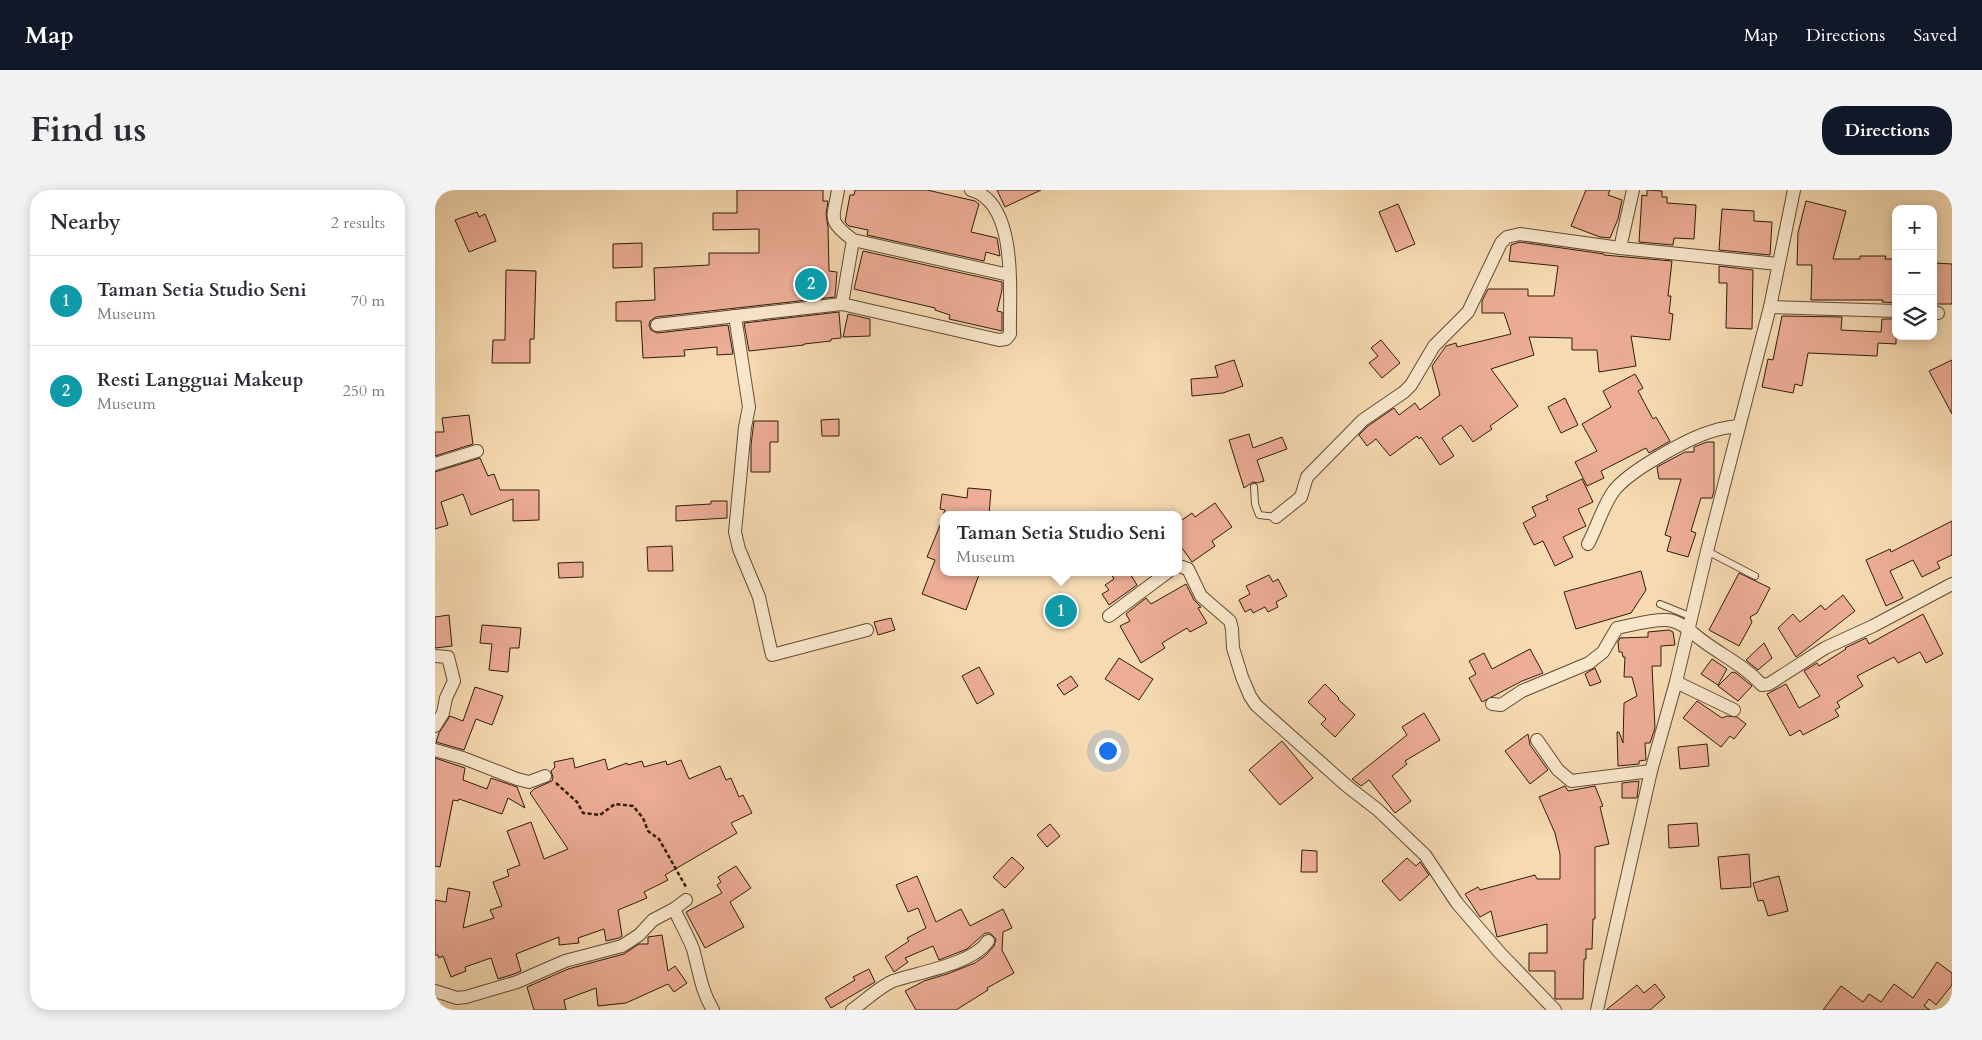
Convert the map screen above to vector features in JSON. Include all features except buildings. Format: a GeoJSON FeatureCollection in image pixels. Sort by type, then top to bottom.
{"type":"FeatureCollection","features":[{"type":"Feature","properties":{"kind":"street"},"geometry":{"type":"LineString","coordinates":[[838,190],[834,223],[837,228],[853,240],[1009,275]]}},
{"type":"Feature","properties":{"kind":"street"},"geometry":{"type":"LineString","coordinates":[[657,325],[841,304],[1003,340],[1010,334],[1006,230],[993,205],[974,190]]}},
{"type":"Feature","properties":{"kind":"street"},"geometry":{"type":"LineString","coordinates":[[1620,248],[1633,190]]}},
{"type":"Feature","properties":{"kind":"street"},"geometry":{"type":"LineString","coordinates":[[1597,1010],[1651,771],[1676,682],[1707,551],[1770,307],[1794,190]]}},
{"type":"Feature","properties":{"kind":"street"},"geometry":{"type":"LineString","coordinates":[[1276,517],[1301,497],[1307,476],[1363,420],[1404,392],[1411,385],[1434,346],[1468,312],[1501,243],[1507,237],[1520,234],[1620,248],[1779,264]]}},
{"type":"Feature","properties":{"kind":"street"},"geometry":{"type":"LineString","coordinates":[[841,304],[853,240]]}},
{"type":"Feature","properties":{"kind":"street"},"geometry":{"type":"LineString","coordinates":[[1770,307],[1892,311]]}},
{"type":"Feature","properties":{"kind":"street"},"geometry":{"type":"LineString","coordinates":[[735,316],[749,407],[745,427],[735,532],[739,549],[759,597],[772,655],[867,630]]}},
{"type":"Feature","properties":{"kind":"street"},"geometry":{"type":"LineString","coordinates":[[1588,544],[1608,501],[1620,484],[1652,461],[1698,437],[1712,431],[1739,426]]}},
{"type":"Feature","properties":{"kind":"street"},"geometry":{"type":"LineString","coordinates":[[435,464],[477,450]]}},
{"type":"Feature","properties":{"kind":"street"},"geometry":{"type":"LineString","coordinates":[[1182,567],[1188,569],[1201,596],[1230,621],[1233,648],[1242,677],[1250,696],[1257,705],[1347,786],[1378,810],[1425,855],[1457,903],[1500,953],[1555,1010]]}},
{"type":"Feature","properties":{"kind":"street"},"geometry":{"type":"LineString","coordinates":[[1109,616],[1163,576]]}},
{"type":"Feature","properties":{"kind":"street"},"geometry":{"type":"LineString","coordinates":[[1492,704],[1501,705],[1522,691],[1589,663],[1603,652],[1617,628],[1668,620],[1690,623],[1704,642],[1744,667],[1764,685],[1775,681],[1825,648],[1873,626],[1952,584]]}},
{"type":"Feature","properties":{"kind":"street"},"geometry":{"type":"LineString","coordinates":[[435,656],[448,657],[454,681],[446,698],[443,713],[435,726]]}},
{"type":"Feature","properties":{"kind":"street"},"geometry":{"type":"LineString","coordinates":[[1676,682],[1734,710]]}},
{"type":"Feature","properties":{"kind":"street"},"geometry":{"type":"LineString","coordinates":[[1537,740],[1558,770],[1571,781],[1651,771]]}},
{"type":"Feature","properties":{"kind":"street"},"geometry":{"type":"LineString","coordinates":[[435,750],[529,782],[545,776]]}},
{"type":"Feature","properties":{"kind":"street"},"geometry":{"type":"LineString","coordinates":[[435,992],[457,998],[466,997],[517,982],[565,960],[622,946],[639,934],[653,920],[686,900]]}},
{"type":"Feature","properties":{"kind":"street"},"geometry":{"type":"LineString","coordinates":[[674,909],[692,948],[707,1002],[713,1010]]}},
{"type":"Feature","properties":{"kind":"street"},"geometry":{"type":"LineString","coordinates":[[852,1010],[891,982],[930,971],[959,960],[984,948],[988,941]]}},
{"type":"Feature","properties":{"kind":"lane"},"geometry":{"type":"LineString","coordinates":[[1255,487],[1255,504],[1259,515],[1276,517]]}},
{"type":"Feature","properties":{"kind":"lane"},"geometry":{"type":"LineString","coordinates":[[1707,551],[1755,576]]}},
{"type":"Feature","properties":{"kind":"lane"},"geometry":{"type":"LineString","coordinates":[[1660,604],[1690,623]]}},
{"type":"Feature","properties":{"kind":"path"},"geometry":{"type":"LineString","coordinates":[[545,776],[550,778],[577,802],[583,814],[600,815],[615,804],[633,806],[643,818],[648,831],[659,839],[689,893],[686,900]]}},
{"type":"Feature","properties":{"kind":"place","name":"Resti Langguai Makeup"},"geometry":{"type":"Point","coordinates":[811,284]}},
{"type":"Feature","properties":{"kind":"place","name":"Taman Setia Studio Seni"},"geometry":{"type":"Point","coordinates":[1061,611]}}]}
